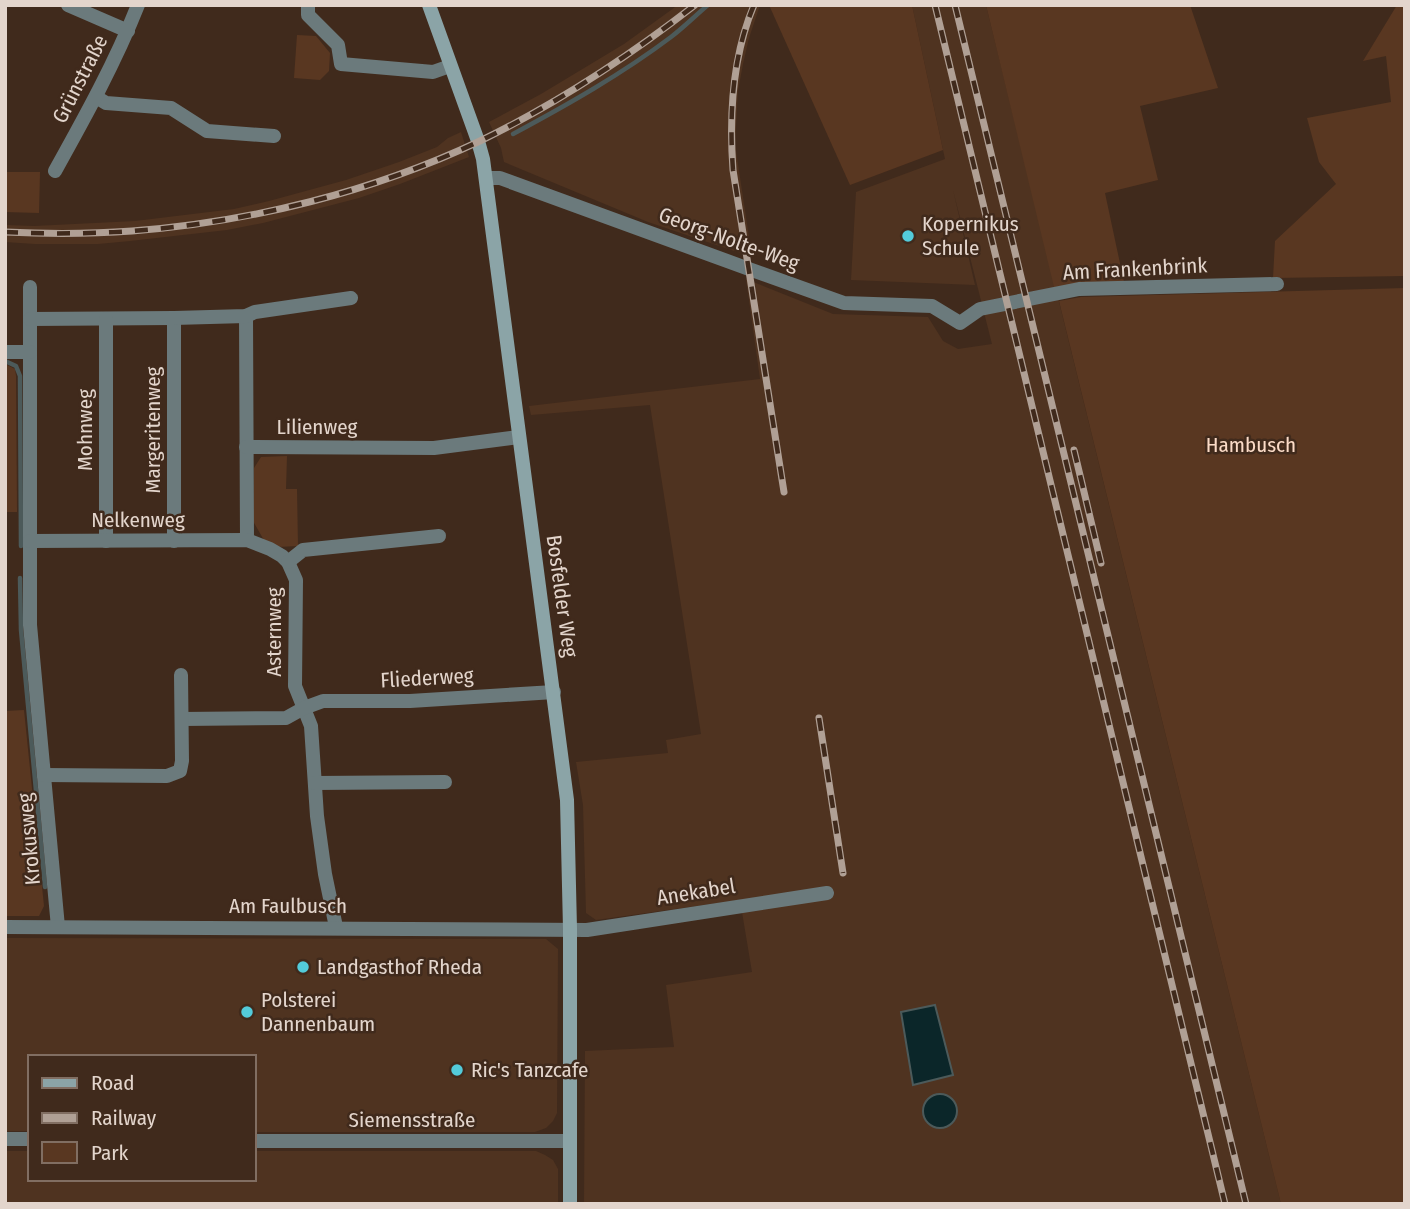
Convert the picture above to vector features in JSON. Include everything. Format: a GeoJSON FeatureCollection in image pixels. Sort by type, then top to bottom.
{"type":"FeatureCollection","features":[{"type":"Feature","properties":{"kind":"street"},"geometry":{"type":"LineString","coordinates":[[68,5],[128,31]]}},
{"type":"Feature","properties":{"kind":"street","name":"Grünstraße"},"geometry":{"type":"LineString","coordinates":[[55,171],[96,97],[138,5]]}},
{"type":"Feature","properties":{"kind":"street"},"geometry":{"type":"LineString","coordinates":[[308,5],[307,15],[338,45],[341,64],[433,72],[450,66]]}},
{"type":"Feature","properties":{"kind":"street","name":"Bosfelder Weg"},"geometry":{"type":"LineString","coordinates":[[429,5],[478,141],[486,178],[567,800],[570,1204]]}},
{"type":"Feature","properties":{"kind":"street"},"geometry":{"type":"LineString","coordinates":[[96,97],[106,103],[171,108],[207,131],[274,136]]}},
{"type":"Feature","properties":{"kind":"street","name":"Georg-Nolte-Weg"},"geometry":{"type":"LineString","coordinates":[[486,178],[500,178],[844,303],[932,306],[960,323]]}},
{"type":"Feature","properties":{"kind":"street","name":"Am Frankenbrink"},"geometry":{"type":"LineString","coordinates":[[960,323],[981,309],[1079,289],[1277,284]]}},
{"type":"Feature","properties":{"kind":"street","name":"Krokusweg"},"geometry":{"type":"LineString","coordinates":[[30,287],[30,625],[58,927]]}},
{"type":"Feature","properties":{"kind":"street"},"geometry":{"type":"LineString","coordinates":[[30,318],[246,316],[255,312],[351,298]]}},
{"type":"Feature","properties":{"kind":"street","name":"Lilienweg"},"geometry":{"type":"LineString","coordinates":[[246,316],[246,447],[434,448],[519,437]]}},
{"type":"Feature","properties":{"kind":"street","name":"Margeritenweg"},"geometry":{"type":"LineString","coordinates":[[174,318],[174,541]]}},
{"type":"Feature","properties":{"kind":"street","name":"Mohnweg"},"geometry":{"type":"LineString","coordinates":[[106,319],[106,541]]}},
{"type":"Feature","properties":{"kind":"street"},"geometry":{"type":"LineString","coordinates":[[5,352],[30,352]]}},
{"type":"Feature","properties":{"kind":"street"},"geometry":{"type":"LineString","coordinates":[[246,447],[247,540]]}},
{"type":"Feature","properties":{"kind":"street"},"geometry":{"type":"LineString","coordinates":[[289,562],[303,550],[439,536]]}},
{"type":"Feature","properties":{"kind":"street","name":"Nelkenweg"},"geometry":{"type":"LineString","coordinates":[[30,541],[247,540],[270,549],[289,562]]}},
{"type":"Feature","properties":{"kind":"street","name":"Asternweg"},"geometry":{"type":"LineString","coordinates":[[289,562],[296,580],[295,686],[311,726],[318,828],[336,927]]}},
{"type":"Feature","properties":{"kind":"street"},"geometry":{"type":"LineString","coordinates":[[44,775],[167,776],[180,771],[181,675]]}},
{"type":"Feature","properties":{"kind":"street","name":"Fliederweg"},"geometry":{"type":"LineString","coordinates":[[182,719],[286,718],[323,701],[410,701],[554,692]]}},
{"type":"Feature","properties":{"kind":"street"},"geometry":{"type":"LineString","coordinates":[[315,783],[445,782]]}},
{"type":"Feature","properties":{"kind":"street","name":"Anekabel"},"geometry":{"type":"LineString","coordinates":[[570,929],[587,930],[827,893]]}},
{"type":"Feature","properties":{"kind":"street","name":"Am Faulbusch"},"geometry":{"type":"LineString","coordinates":[[5,927],[570,929]]}},
{"type":"Feature","properties":{"kind":"street"},"geometry":{"type":"LineString","coordinates":[[5,1139],[28,1139]]}},
{"type":"Feature","properties":{"kind":"street","name":"Siemensstraße"},"geometry":{"type":"LineString","coordinates":[[256,1141],[570,1141]]}},
{"type":"Feature","properties":{"kind":"shaded area"},"geometry":{"type":"Polygon","coordinates":[[[678,5],[760,5],[749,38],[738,91],[735,144],[752,257],[648,222],[504,162],[501,148],[489,122],[624,44],[678,5]]]}},
{"type":"Feature","properties":{"kind":"shaded area"},"geometry":{"type":"Polygon","coordinates":[[[912,5],[986,5],[1281,1204],[584,1204],[585,1051],[674,1047],[666,985],[752,972],[740,900],[596,920],[586,913],[583,805],[576,762],[668,753],[666,740],[701,734],[650,405],[531,415],[529,406],[760,379],[746,279],[833,314],[928,317],[943,341],[958,349],[992,344],[953,190],[975,285],[851,280],[856,192],[945,159],[912,5]]]}},
{"type":"Feature","properties":{"kind":"shaded area"},"geometry":{"type":"Polygon","coordinates":[[[461,132],[469,157],[359,198],[263,223],[227,230],[98,244],[5,242],[5,225],[135,221],[234,209],[269,201],[399,162],[437,147],[461,132]]]}},
{"type":"Feature","properties":{"kind":"shaded area"},"geometry":{"type":"Polygon","coordinates":[[[5,938],[546,939],[558,949],[557,1113],[546,1128],[535,1132],[256,1132],[256,1055],[28,1055],[28,1131],[5,1131],[5,938]]]}},
{"type":"Feature","properties":{"kind":"shaded area"},"geometry":{"type":"Polygon","coordinates":[[[5,1151],[28,1151],[28,1181],[256,1181],[256,1151],[536,1151],[553,1160],[558,1169],[558,1204],[5,1204],[5,1151]]]}},
{"type":"Feature","properties":{"kind":"green space"},"geometry":{"type":"Polygon","coordinates":[[[769,5],[912,5],[943,150],[850,185],[769,5]]]}},
{"type":"Feature","properties":{"kind":"green space"},"geometry":{"type":"Polygon","coordinates":[[[986,5],[1190,5],[1218,88],[1140,106],[1158,180],[1105,193],[1124,282],[1054,287],[986,5]]]}},
{"type":"Feature","properties":{"kind":"green space"},"geometry":{"type":"Polygon","coordinates":[[[1397,5],[1405,5],[1405,276],[1273,278],[1275,241],[1336,184],[1319,162],[1307,118],[1391,102],[1386,56],[1363,61],[1397,5]]]}},
{"type":"Feature","properties":{"kind":"green space"},"geometry":{"type":"Polygon","coordinates":[[[297,35],[316,36],[330,53],[329,71],[320,80],[294,78],[297,35]]]}},
{"type":"Feature","properties":{"kind":"green space"},"geometry":{"type":"Polygon","coordinates":[[[5,172],[40,172],[39,213],[5,212],[5,172]]]}},
{"type":"Feature","properties":{"kind":"green space","name":"Hambusch"},"geometry":{"type":"Polygon","coordinates":[[[1405,288],[1405,1204],[1281,1204],[1059,301],[1081,297],[1405,288]]]}},
{"type":"Feature","properties":{"kind":"green space"},"geometry":{"type":"Polygon","coordinates":[[[5,364],[15,369],[16,376],[17,512],[5,512],[5,364]]]}},
{"type":"Feature","properties":{"kind":"green space"},"geometry":{"type":"Polygon","coordinates":[[[287,456],[286,489],[297,489],[298,546],[277,547],[265,542],[253,521],[254,468],[261,457],[287,456]]]}},
{"type":"Feature","properties":{"kind":"green space"},"geometry":{"type":"Polygon","coordinates":[[[24,710],[44,906],[39,916],[5,916],[5,711],[24,710]]]}},
{"type":"Feature","properties":{"kind":"water"},"geometry":{"type":"Polygon","coordinates":[[[935,1005],[953,1075],[913,1085],[901,1012],[935,1005]]]}},
{"type":"Feature","properties":{"kind":"water"},"geometry":{"type":"Polygon","coordinates":[[[940,1094],[952,1099],[957,1111],[952,1123],[940,1128],[928,1123],[923,1111],[928,1099],[940,1094]]]}},
{"type":"Feature","properties":{"kind":"waterway"},"geometry":{"type":"LineString","coordinates":[[513,134],[633,64],[671,37],[708,5]]}},
{"type":"Feature","properties":{"kind":"waterway"},"geometry":{"type":"LineString","coordinates":[[5,361],[16,366],[20,376],[21,546]]}},
{"type":"Feature","properties":{"kind":"waterway"},"geometry":{"type":"LineString","coordinates":[[20,578],[21,630],[45,887]]}},
{"type":"Feature","properties":{"kind":"railway"},"geometry":{"type":"LineString","coordinates":[[5,232],[100,233],[177,227],[266,212],[354,190],[439,159],[508,127],[591,79],[695,5]]}},
{"type":"Feature","properties":{"kind":"railway"},"geometry":{"type":"LineString","coordinates":[[754,5],[741,45],[734,86],[733,170],[784,492]]}},
{"type":"Feature","properties":{"kind":"railway"},"geometry":{"type":"LineString","coordinates":[[935,5],[1225,1204]]}},
{"type":"Feature","properties":{"kind":"railway"},"geometry":{"type":"LineString","coordinates":[[955,5],[1246,1204]]}},
{"type":"Feature","properties":{"kind":"railway"},"geometry":{"type":"LineString","coordinates":[[1074,450],[1101,563]]}},
{"type":"Feature","properties":{"kind":"railway"},"geometry":{"type":"LineString","coordinates":[[819,718],[843,873]]}},
{"type":"Feature","properties":{"kind":"place","name":"Kopernikus Schule"},"geometry":{"type":"Point","coordinates":[908,236]}},
{"type":"Feature","properties":{"kind":"place","name":"Landgasthof Rheda"},"geometry":{"type":"Point","coordinates":[303,967]}},
{"type":"Feature","properties":{"kind":"place","name":"Polsterei Dannenbaum"},"geometry":{"type":"Point","coordinates":[247,1012]}},
{"type":"Feature","properties":{"kind":"place","name":"Ric's Tanzcafe"},"geometry":{"type":"Point","coordinates":[457,1070]}}]}
